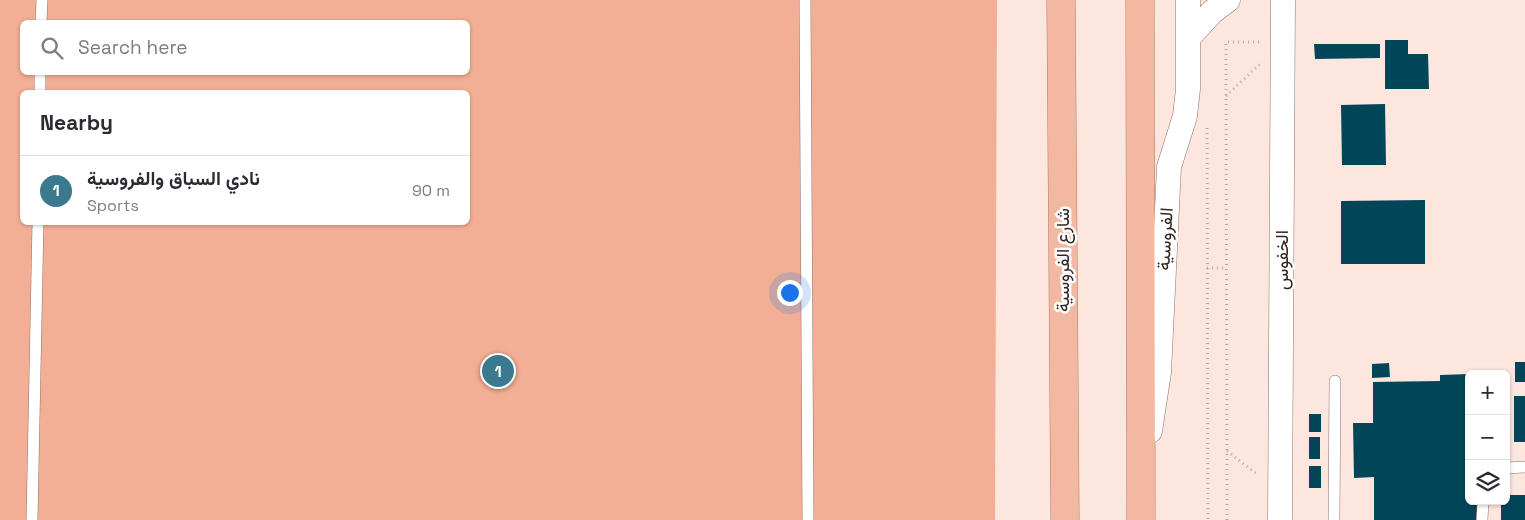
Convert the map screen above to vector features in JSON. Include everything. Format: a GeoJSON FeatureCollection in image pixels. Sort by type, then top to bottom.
{"type":"FeatureCollection","features":[{"type":"Feature","properties":{"kind":"highway","name":"شارع الفروسية"},"geometry":{"type":"LineString","coordinates":[[1061,0],[1065,520]]}},
{"type":"Feature","properties":{"kind":"highway"},"geometry":{"type":"LineString","coordinates":[[1140,0],[1141,520]]}},
{"type":"Feature","properties":{"kind":"street","name":"الفروسية"},"geometry":{"type":"LineString","coordinates":[[1142,480],[1159,372],[1169,167],[1185,116],[1188,89],[1188,0]]}},
{"type":"Feature","properties":{"kind":"street"},"geometry":{"type":"LineString","coordinates":[[1188,38],[1206,18],[1228,0]]}},
{"type":"Feature","properties":{"kind":"street","name":"الخفوس"},"geometry":{"type":"LineString","coordinates":[[1280,520],[1283,0]]}},
{"type":"Feature","properties":{"kind":"lane"},"geometry":{"type":"LineString","coordinates":[[41,20],[42,0]]}},
{"type":"Feature","properties":{"kind":"lane"},"geometry":{"type":"LineString","coordinates":[[805,0],[808,520]]}},
{"type":"Feature","properties":{"kind":"lane"},"geometry":{"type":"LineString","coordinates":[[40,75],[40,90]]}},
{"type":"Feature","properties":{"kind":"lane"},"geometry":{"type":"LineString","coordinates":[[32,520],[38,225]]}},
{"type":"Feature","properties":{"kind":"lane"},"geometry":{"type":"LineString","coordinates":[[1334,520],[1335,381]]}},
{"type":"Feature","properties":{"kind":"lane"},"geometry":{"type":"LineString","coordinates":[[1510,468],[1525,468]]}},
{"type":"Feature","properties":{"kind":"lane"},"geometry":{"type":"LineString","coordinates":[[1482,520],[1483,505]]}},
{"type":"Feature","properties":{"kind":"path"},"geometry":{"type":"LineString","coordinates":[[1227,520],[1226,42],[1283,42]]}},
{"type":"Feature","properties":{"kind":"path"},"geometry":{"type":"LineString","coordinates":[[1226,96],[1283,42]]}},
{"type":"Feature","properties":{"kind":"path"},"geometry":{"type":"LineString","coordinates":[[1206,121],[1208,520]]}},
{"type":"Feature","properties":{"kind":"path"},"geometry":{"type":"LineString","coordinates":[[1207,268],[1226,268]]}},
{"type":"Feature","properties":{"kind":"path"},"geometry":{"type":"LineString","coordinates":[[1226,451],[1280,492]]}},
{"type":"Feature","properties":{"kind":"shaded area"},"geometry":{"type":"Polygon","coordinates":[[[0,0],[997,0],[995,520],[0,520],[0,0]]]}},
{"type":"Feature","properties":{"kind":"building"},"geometry":{"type":"Polygon","coordinates":[[[1385,40],[1408,40],[1408,54],[1428,54],[1429,89],[1385,89],[1385,40]]]}},
{"type":"Feature","properties":{"kind":"building"},"geometry":{"type":"Polygon","coordinates":[[[1314,44],[1380,44],[1380,58],[1315,59],[1314,44]]]}},
{"type":"Feature","properties":{"kind":"building"},"geometry":{"type":"Polygon","coordinates":[[[1385,104],[1386,165],[1342,165],[1341,105],[1385,104]]]}},
{"type":"Feature","properties":{"kind":"building"},"geometry":{"type":"Polygon","coordinates":[[[1425,200],[1425,264],[1341,264],[1341,201],[1425,200]]]}},
{"type":"Feature","properties":{"kind":"building"},"geometry":{"type":"Polygon","coordinates":[[[1515,362],[1525,362],[1525,382],[1515,382],[1515,362]]]}},
{"type":"Feature","properties":{"kind":"building"},"geometry":{"type":"Polygon","coordinates":[[[1389,363],[1390,377],[1372,378],[1372,364],[1389,363]]]}},
{"type":"Feature","properties":{"kind":"building"},"geometry":{"type":"Polygon","coordinates":[[[1465,374],[1465,505],[1477,505],[1477,520],[1374,520],[1374,477],[1354,478],[1353,423],[1373,423],[1373,382],[1440,381],[1440,375],[1465,374]]]}},
{"type":"Feature","properties":{"kind":"building"},"geometry":{"type":"Polygon","coordinates":[[[1514,396],[1525,396],[1525,442],[1514,442],[1514,396]]]}},
{"type":"Feature","properties":{"kind":"building"},"geometry":{"type":"Polygon","coordinates":[[[1309,414],[1321,414],[1321,432],[1309,432],[1309,414]]]}},
{"type":"Feature","properties":{"kind":"building"},"geometry":{"type":"Polygon","coordinates":[[[1309,437],[1320,437],[1320,459],[1309,459],[1309,437]]]}},
{"type":"Feature","properties":{"kind":"building"},"geometry":{"type":"Polygon","coordinates":[[[1309,466],[1321,466],[1321,488],[1309,488],[1309,466]]]}},
{"type":"Feature","properties":{"kind":"building"},"geometry":{"type":"Polygon","coordinates":[[[1510,495],[1525,495],[1525,520],[1501,520],[1501,505],[1510,505],[1510,495]]]}},
{"type":"Feature","properties":{"kind":"place","name":"نادي السباق والفروسية"},"geometry":{"type":"Point","coordinates":[498,371]}}]}
